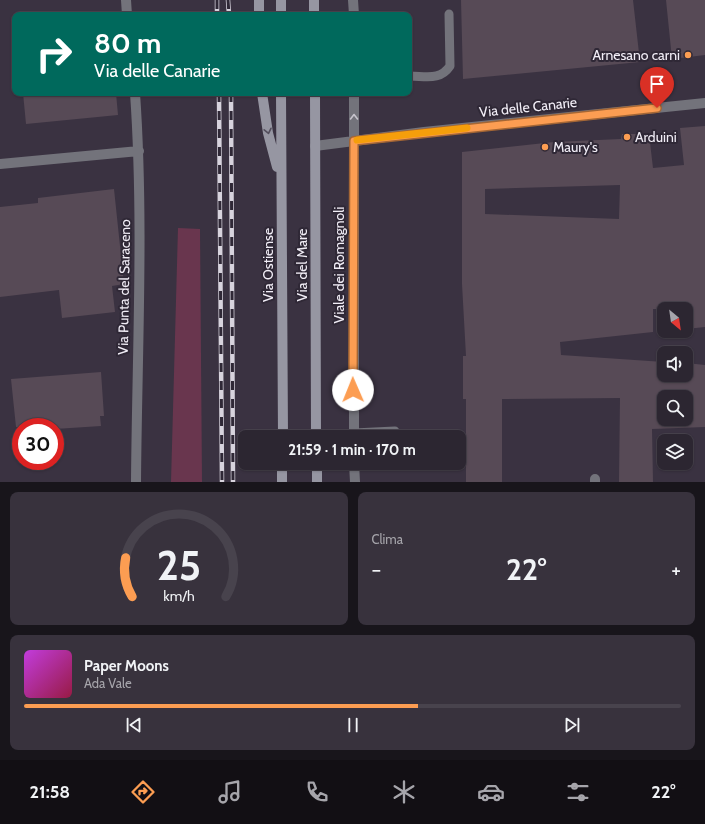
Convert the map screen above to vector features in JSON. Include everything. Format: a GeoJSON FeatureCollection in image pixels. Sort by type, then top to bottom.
{"type":"FeatureCollection","features":[{"type":"Feature","properties":{"kind":"street"},"geometry":{"type":"LineString","coordinates":[[126,0],[127,12]]}},
{"type":"Feature","properties":{"kind":"street"},"geometry":{"type":"LineString","coordinates":[[259,0],[259,12]]}},
{"type":"Feature","properties":{"kind":"street"},"geometry":{"type":"LineString","coordinates":[[281,0],[281,12]]}},
{"type":"Feature","properties":{"kind":"street"},"geometry":{"type":"LineString","coordinates":[[314,0],[314,12]]}},
{"type":"Feature","properties":{"kind":"street"},"geometry":{"type":"LineString","coordinates":[[353,0],[354,12]]}},
{"type":"Feature","properties":{"kind":"street","name":"Via Punta del Saraceno"},"geometry":{"type":"LineString","coordinates":[[135,96],[139,208],[136,482]]}},
{"type":"Feature","properties":{"kind":"street"},"geometry":{"type":"LineString","coordinates":[[262,96],[268,133],[281,183]]}},
{"type":"Feature","properties":{"kind":"street","name":"Via Ostiense"},"geometry":{"type":"LineString","coordinates":[[281,96],[283,430]]}},
{"type":"Feature","properties":{"kind":"street","name":"Via del Mare"},"geometry":{"type":"LineString","coordinates":[[315,96],[316,430]]}},
{"type":"Feature","properties":{"kind":"street","name":"Viale dei Romagnoli"},"geometry":{"type":"LineString","coordinates":[[354,96],[354,430]]}},
{"type":"Feature","properties":{"kind":"street","name":"Via delle Canarie"},"geometry":{"type":"LineString","coordinates":[[354,141],[705,103]]}},
{"type":"Feature","properties":{"kind":"street"},"geometry":{"type":"LineString","coordinates":[[315,146],[354,141]]}},
{"type":"Feature","properties":{"kind":"street"},"geometry":{"type":"LineString","coordinates":[[0,164],[138,150]]}},
{"type":"Feature","properties":{"kind":"street"},"geometry":{"type":"LineString","coordinates":[[282,470],[282,482]]}},
{"type":"Feature","properties":{"kind":"street"},"geometry":{"type":"LineString","coordinates":[[317,470],[317,482]]}},
{"type":"Feature","properties":{"kind":"street"},"geometry":{"type":"LineString","coordinates":[[354,470],[355,482]]}},
{"type":"Feature","properties":{"kind":"lane"},"geometry":{"type":"LineString","coordinates":[[412,76],[440,76],[450,66],[449,14]]}},
{"type":"Feature","properties":{"kind":"shaded area"},"geometry":{"type":"Polygon","coordinates":[[[178,228],[200,229],[202,482],[171,482],[178,228]]]}},
{"type":"Feature","properties":{"kind":"building"},"geometry":{"type":"Polygon","coordinates":[[[461,0],[633,0],[640,62],[463,79],[461,0]]]}},
{"type":"Feature","properties":{"kind":"building"},"geometry":{"type":"Polygon","coordinates":[[[666,0],[705,0],[705,55],[672,59],[666,0]]]}},
{"type":"Feature","properties":{"kind":"building"},"geometry":{"type":"Polygon","coordinates":[[[23,96],[116,96],[118,115],[26,124],[23,96]]]}},
{"type":"Feature","properties":{"kind":"building"},"geometry":{"type":"Polygon","coordinates":[[[705,126],[705,327],[693,328],[693,302],[657,302],[657,309],[653,309],[653,332],[560,342],[561,355],[657,362],[657,382],[693,382],[693,364],[705,365],[705,427],[652,429],[653,482],[619,482],[620,398],[502,399],[502,482],[466,482],[466,399],[463,399],[463,356],[466,356],[462,284],[462,152],[554,142],[621,139],[622,134],[649,134],[653,168],[684,165],[680,128],[705,126]],[[620,185],[485,189],[485,214],[619,219],[620,185]]]}},
{"type":"Feature","properties":{"kind":"building"},"geometry":{"type":"Polygon","coordinates":[[[114,189],[124,284],[112,286],[115,312],[62,318],[59,290],[0,297],[0,207],[38,203],[38,198],[114,189]]]}},
{"type":"Feature","properties":{"kind":"building"},"geometry":{"type":"Polygon","coordinates":[[[101,372],[104,416],[100,416],[101,426],[64,428],[64,418],[15,418],[11,379],[101,372]]]}},
{"type":"Feature","properties":{"kind":"railway"},"geometry":{"type":"LineString","coordinates":[[217,0],[217,12]]}},
{"type":"Feature","properties":{"kind":"railway"},"geometry":{"type":"LineString","coordinates":[[228,0],[229,12]]}},
{"type":"Feature","properties":{"kind":"railway"},"geometry":{"type":"LineString","coordinates":[[219,96],[222,482]]}},
{"type":"Feature","properties":{"kind":"railway"},"geometry":{"type":"LineString","coordinates":[[231,96],[233,482]]}},
{"type":"Feature","properties":{"kind":"slow traffic"},"geometry":{"type":"LineString","coordinates":[[357,140],[467,128]]}},
{"type":"Feature","properties":{"kind":"place","name":"Arnesano carni"},"geometry":{"type":"Point","coordinates":[688,55]}},
{"type":"Feature","properties":{"kind":"place","name":"Arduini"},"geometry":{"type":"Point","coordinates":[627,137]}},
{"type":"Feature","properties":{"kind":"place","name":"Maury's"},"geometry":{"type":"Point","coordinates":[545,147]}},
{"type":"Feature","properties":{"kind":"route"},"geometry":{"type":"LineString","coordinates":[[353,390],[354,141],[424,132],[657,108]]}}]}
